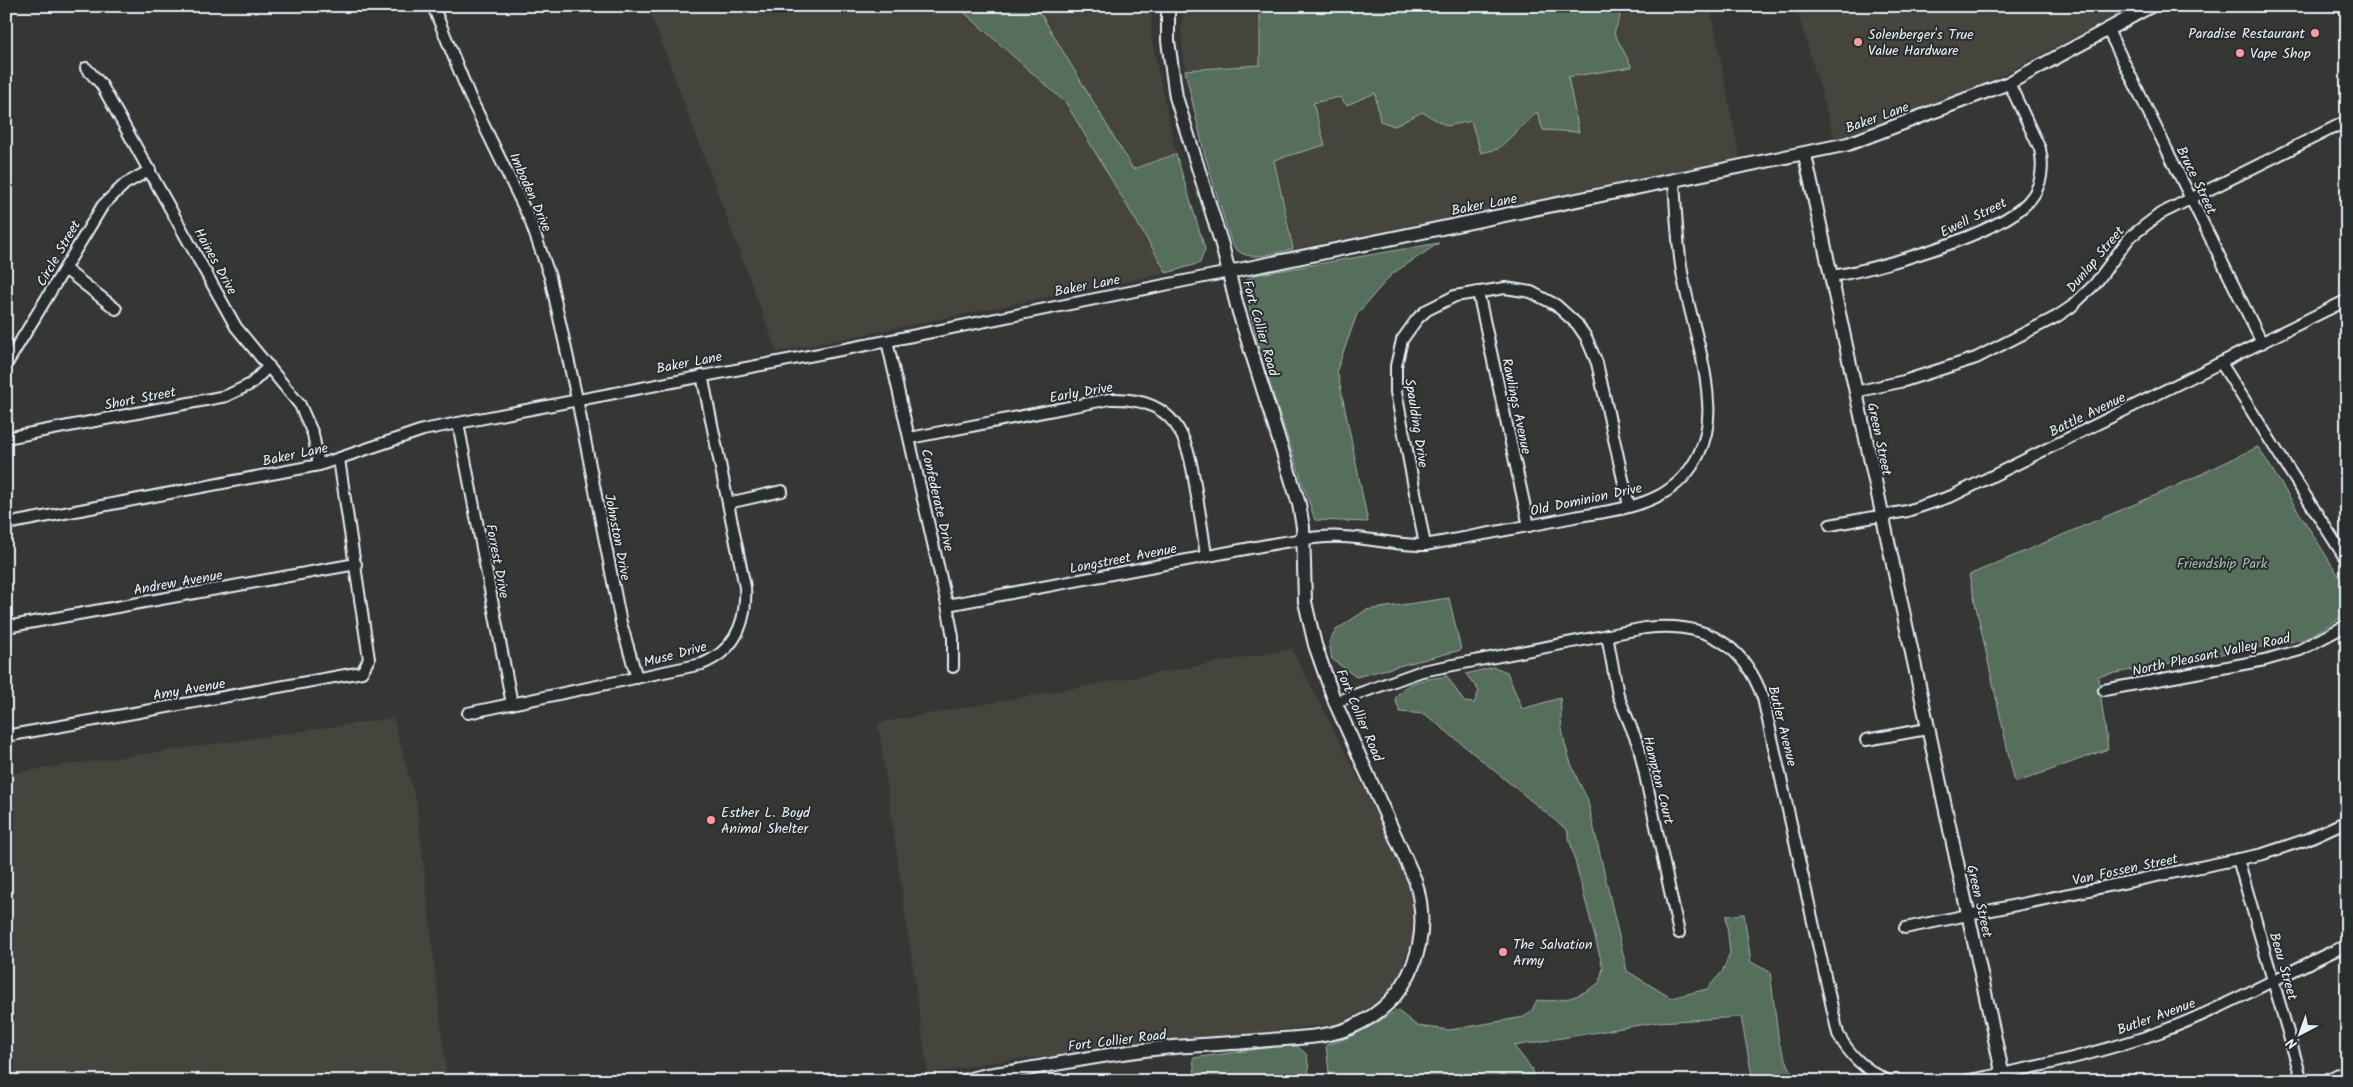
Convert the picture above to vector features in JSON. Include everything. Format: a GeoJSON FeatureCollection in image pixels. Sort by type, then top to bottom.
{"type":"FeatureCollection","features":[{"type":"Feature","properties":{"kind":"street","name":"Imboden Drive"},"geometry":{"type":"LineString","coordinates":[[433,6],[470,97],[517,190],[540,245],[550,277],[577,400]]}},
{"type":"Feature","properties":{"kind":"street","name":"Fort Collier Road"},"geometry":{"type":"LineString","coordinates":[[965,1081],[1073,1061],[1163,1048],[1305,1036],[1352,1028],[1366,1020],[1392,998],[1410,972],[1418,954],[1423,927],[1420,895],[1402,848],[1335,702],[1309,624],[1304,594],[1304,539],[1294,485],[1237,306],[1229,272],[1173,85],[1168,41],[1168,6]]}},
{"type":"Feature","properties":{"kind":"street","name":"Baker Lane"},"geometry":{"type":"LineString","coordinates":[[6,524],[319,465],[339,460],[423,430],[887,341],[1805,155],[1870,137],[2009,83],[2151,6]]}},
{"type":"Feature","properties":{"kind":"street","name":"Bruce Street"},"geometry":{"type":"LineString","coordinates":[[2108,30],[2262,343]]}},
{"type":"Feature","properties":{"kind":"street","name":"Haines Drive"},"geometry":{"type":"LineString","coordinates":[[86,68],[102,84],[236,327],[288,388],[308,419],[319,465]]}},
{"type":"Feature","properties":{"kind":"street","name":"Ewell Street"},"geometry":{"type":"LineString","coordinates":[[1830,276],[1944,247],[2004,218],[2028,202],[2040,180],[2042,160],[2040,149],[2009,83]]}},
{"type":"Feature","properties":{"kind":"street","name":"Dunlap Street"},"geometry":{"type":"LineString","coordinates":[[1855,392],[1904,381],[1976,358],[2056,317],[2077,302],[2095,284],[2130,237],[2160,214],[2347,121]]}},
{"type":"Feature","properties":{"kind":"street","name":"Green Street"},"geometry":{"type":"LineString","coordinates":[[1805,155],[2003,1077]]}},
{"type":"Feature","properties":{"kind":"street","name":"Circle Street"},"geometry":{"type":"LineString","coordinates":[[6,365],[103,206],[126,184],[150,170]]}},
{"type":"Feature","properties":{"kind":"street","name":"Old Dominion Drive"},"geometry":{"type":"LineString","coordinates":[[1304,539],[1342,536],[1403,545],[1425,545],[1629,506],[1662,494],[1684,476],[1701,452],[1709,423],[1706,384],[1679,253],[1674,181]]}},
{"type":"Feature","properties":{"kind":"street"},"geometry":{"type":"LineString","coordinates":[[65,269],[116,309]]}},
{"type":"Feature","properties":{"kind":"street","name":"Spaulding Drive"},"geometry":{"type":"LineString","coordinates":[[1425,545],[1396,392],[1398,354],[1408,330],[1427,310],[1455,296],[1505,288],[1531,292],[1544,297],[1566,313],[1586,337],[1597,363],[1629,506]]}},
{"type":"Feature","properties":{"kind":"street","name":"Rawlings Avenue"},"geometry":{"type":"LineString","coordinates":[[1478,292],[1529,526]]}},
{"type":"Feature","properties":{"kind":"street","name":"Battle Avenue"},"geometry":{"type":"LineString","coordinates":[[1830,526],[1932,504],[1958,494],[2347,300]]}},
{"type":"Feature","properties":{"kind":"street","name":"Confederate Drive"},"geometry":{"type":"LineString","coordinates":[[887,341],[947,605],[953,636],[953,667]]}},
{"type":"Feature","properties":{"kind":"street"},"geometry":{"type":"LineString","coordinates":[[2221,362],[2347,561]]}},
{"type":"Feature","properties":{"kind":"street","name":"Short Street"},"geometry":{"type":"LineString","coordinates":[[6,438],[226,396],[251,384],[269,366]]}},
{"type":"Feature","properties":{"kind":"street","name":"Muse Drive"},"geometry":{"type":"LineString","coordinates":[[468,713],[702,664],[713,660],[727,649],[738,635],[745,614],[745,587],[702,375]]}},
{"type":"Feature","properties":{"kind":"street","name":"Early Drive"},"geometry":{"type":"LineString","coordinates":[[910,438],[1110,399],[1123,399],[1149,404],[1172,420],[1187,443],[1206,556]]}},
{"type":"Feature","properties":{"kind":"street","name":"Johnston Drive"},"geometry":{"type":"LineString","coordinates":[[577,400],[621,622],[637,678]]}},
{"type":"Feature","properties":{"kind":"street","name":"Forrest Drive"},"geometry":{"type":"LineString","coordinates":[[458,423],[512,704]]}},
{"type":"Feature","properties":{"kind":"street"},"geometry":{"type":"LineString","coordinates":[[339,460],[356,564]]}},
{"type":"Feature","properties":{"kind":"street"},"geometry":{"type":"LineString","coordinates":[[728,503],[782,491]]}},
{"type":"Feature","properties":{"kind":"street","name":"Longstreet Avenue"},"geometry":{"type":"LineString","coordinates":[[947,605],[1304,539]]}},
{"type":"Feature","properties":{"kind":"street","name":"Andrew Avenue"},"geometry":{"type":"LineString","coordinates":[[6,627],[356,564]]}},
{"type":"Feature","properties":{"kind":"street","name":"Amy Avenue"},"geometry":{"type":"LineString","coordinates":[[6,736],[200,700],[358,675],[366,668],[369,659],[356,564]]}},
{"type":"Feature","properties":{"kind":"street","name":"North Pleasant Valley Road"},"geometry":{"type":"LineString","coordinates":[[2104,690],[2264,660],[2300,650],[2347,625]]}},
{"type":"Feature","properties":{"kind":"street","name":"Butler Avenue"},"geometry":{"type":"LineString","coordinates":[[1335,702],[1422,671],[1607,635],[1664,626],[1696,629],[1724,642],[1736,652],[1751,670],[1763,698],[1838,1034],[1854,1058],[1876,1075],[1889,1081]]}},
{"type":"Feature","properties":{"kind":"street","name":"Hampton Court"},"geometry":{"type":"LineString","coordinates":[[1607,635],[1618,695],[1639,747],[1679,933]]}},
{"type":"Feature","properties":{"kind":"street"},"geometry":{"type":"LineString","coordinates":[[1866,740],[1927,729]]}},
{"type":"Feature","properties":{"kind":"street","name":"Van Fossen Street"},"geometry":{"type":"LineString","coordinates":[[1905,928],[2238,859],[2290,846],[2347,820]]}},
{"type":"Feature","properties":{"kind":"street","name":"Beau Street"},"geometry":{"type":"LineString","coordinates":[[2238,859],[2302,1081]]}},
{"type":"Feature","properties":{"kind":"street","name":"Butler Avenue"},"geometry":{"type":"LineString","coordinates":[[1965,1081],[2003,1077],[2161,1031],[2347,945]]}},
{"type":"Feature","properties":{"kind":"street"},"geometry":{"type":"LineString","coordinates":[[2324,1081],[2347,1070]]}},
{"type":"Feature","properties":{"kind":"shaded area"},"geometry":{"type":"Polygon","coordinates":[[[648,6],[957,6],[1066,103],[1167,273],[777,352],[648,6]]]}},
{"type":"Feature","properties":{"kind":"shaded area"},"geometry":{"type":"Polygon","coordinates":[[[1030,6],[1152,6],[1151,36],[1176,154],[1133,169],[1042,16],[1030,6]]]}},
{"type":"Feature","properties":{"kind":"shaded area"},"geometry":{"type":"Polygon","coordinates":[[[1184,6],[1260,6],[1260,65],[1185,70],[1181,30],[1184,6]]]}},
{"type":"Feature","properties":{"kind":"shaded area"},"geometry":{"type":"Polygon","coordinates":[[[1618,6],[1710,6],[1740,160],[1293,249],[1274,160],[1325,145],[1312,103],[1339,97],[1347,105],[1375,93],[1422,112],[1447,126],[1471,121],[1498,149],[1537,112],[1578,132],[1567,77],[1632,66],[1614,33],[1620,17],[1618,6]]]}},
{"type":"Feature","properties":{"kind":"shaded area"},"geometry":{"type":"Polygon","coordinates":[[[1796,6],[2134,6],[2005,74],[1866,132],[1835,140],[1796,6]]]}},
{"type":"Feature","properties":{"kind":"shaded area"},"geometry":{"type":"Polygon","coordinates":[[[1292,649],[1389,837],[1413,901],[1412,940],[1399,976],[1381,1000],[1342,1023],[987,1063],[928,1074],[878,723],[1292,649]]]}},
{"type":"Feature","properties":{"kind":"shaded area"},"geometry":{"type":"Polygon","coordinates":[[[393,718],[417,805],[447,1081],[6,1081],[6,774],[393,718]]]}},
{"type":"Feature","properties":{"kind":"green space"},"geometry":{"type":"Polygon","coordinates":[[[957,6],[1030,6],[1042,16],[1133,169],[1176,154],[1205,249],[1200,263],[1167,273],[1066,103],[957,6]]]}},
{"type":"Feature","properties":{"kind":"green space"},"geometry":{"type":"Polygon","coordinates":[[[1260,6],[1618,6],[1620,17],[1614,33],[1632,67],[1568,77],[1579,132],[1543,130],[1537,112],[1498,149],[1481,153],[1471,121],[1447,126],[1422,112],[1395,126],[1380,121],[1375,93],[1347,105],[1339,97],[1313,103],[1325,145],[1274,160],[1293,249],[1267,255],[1250,256],[1236,249],[1231,242],[1204,152],[1185,70],[1260,65],[1260,6]]]}},
{"type":"Feature","properties":{"kind":"green space"},"geometry":{"type":"Polygon","coordinates":[[[1439,243],[1392,274],[1357,314],[1337,370],[1368,522],[1315,520],[1259,352],[1244,282],[1254,275],[1439,243]]]}},
{"type":"Feature","properties":{"kind":"green space","name":"Friendship Park"},"geometry":{"type":"Polygon","coordinates":[[[2258,447],[2347,589],[2347,614],[2305,639],[2098,676],[2108,749],[2015,783],[1969,575],[2163,492],[2258,447]]]}},
{"type":"Feature","properties":{"kind":"green space"},"geometry":{"type":"Polygon","coordinates":[[[1449,598],[1461,650],[1356,677],[1332,659],[1329,642],[1336,630],[1366,610],[1449,598]]]}},
{"type":"Feature","properties":{"kind":"green space"},"geometry":{"type":"Polygon","coordinates":[[[1494,667],[1507,672],[1522,709],[1560,698],[1561,725],[1566,747],[1575,773],[1587,798],[1627,971],[1671,998],[1707,989],[1722,972],[1730,953],[1726,916],[1744,914],[1751,962],[1770,972],[1779,1043],[1792,1073],[1785,1081],[1753,1081],[1741,1017],[1658,1022],[1514,1046],[1532,1069],[1533,1081],[1330,1081],[1326,1045],[1345,1039],[1397,1010],[1417,1026],[1450,1030],[1524,1017],[1532,1010],[1537,1000],[1554,1001],[1570,998],[1585,992],[1599,983],[1603,968],[1567,830],[1425,714],[1400,712],[1395,699],[1400,692],[1411,684],[1447,676],[1464,702],[1474,703],[1479,691],[1466,674],[1494,667]]]}},
{"type":"Feature","properties":{"kind":"green space"},"geometry":{"type":"Polygon","coordinates":[[[1295,1044],[1307,1055],[1310,1081],[1196,1081],[1193,1058],[1295,1044]]]}},
{"type":"Feature","properties":{"kind":"place","name":"Paradise Restaurant"},"geometry":{"type":"Point","coordinates":[2315,33]}},
{"type":"Feature","properties":{"kind":"place","name":"Solenberger's True Value Hardware"},"geometry":{"type":"Point","coordinates":[1858,42]}},
{"type":"Feature","properties":{"kind":"place","name":"Vape Shop"},"geometry":{"type":"Point","coordinates":[2240,53]}},
{"type":"Feature","properties":{"kind":"place","name":"Esther L. Boyd Animal Shelter"},"geometry":{"type":"Point","coordinates":[711,820]}},
{"type":"Feature","properties":{"kind":"place","name":"The Salvation Army"},"geometry":{"type":"Point","coordinates":[1503,952]}}]}
